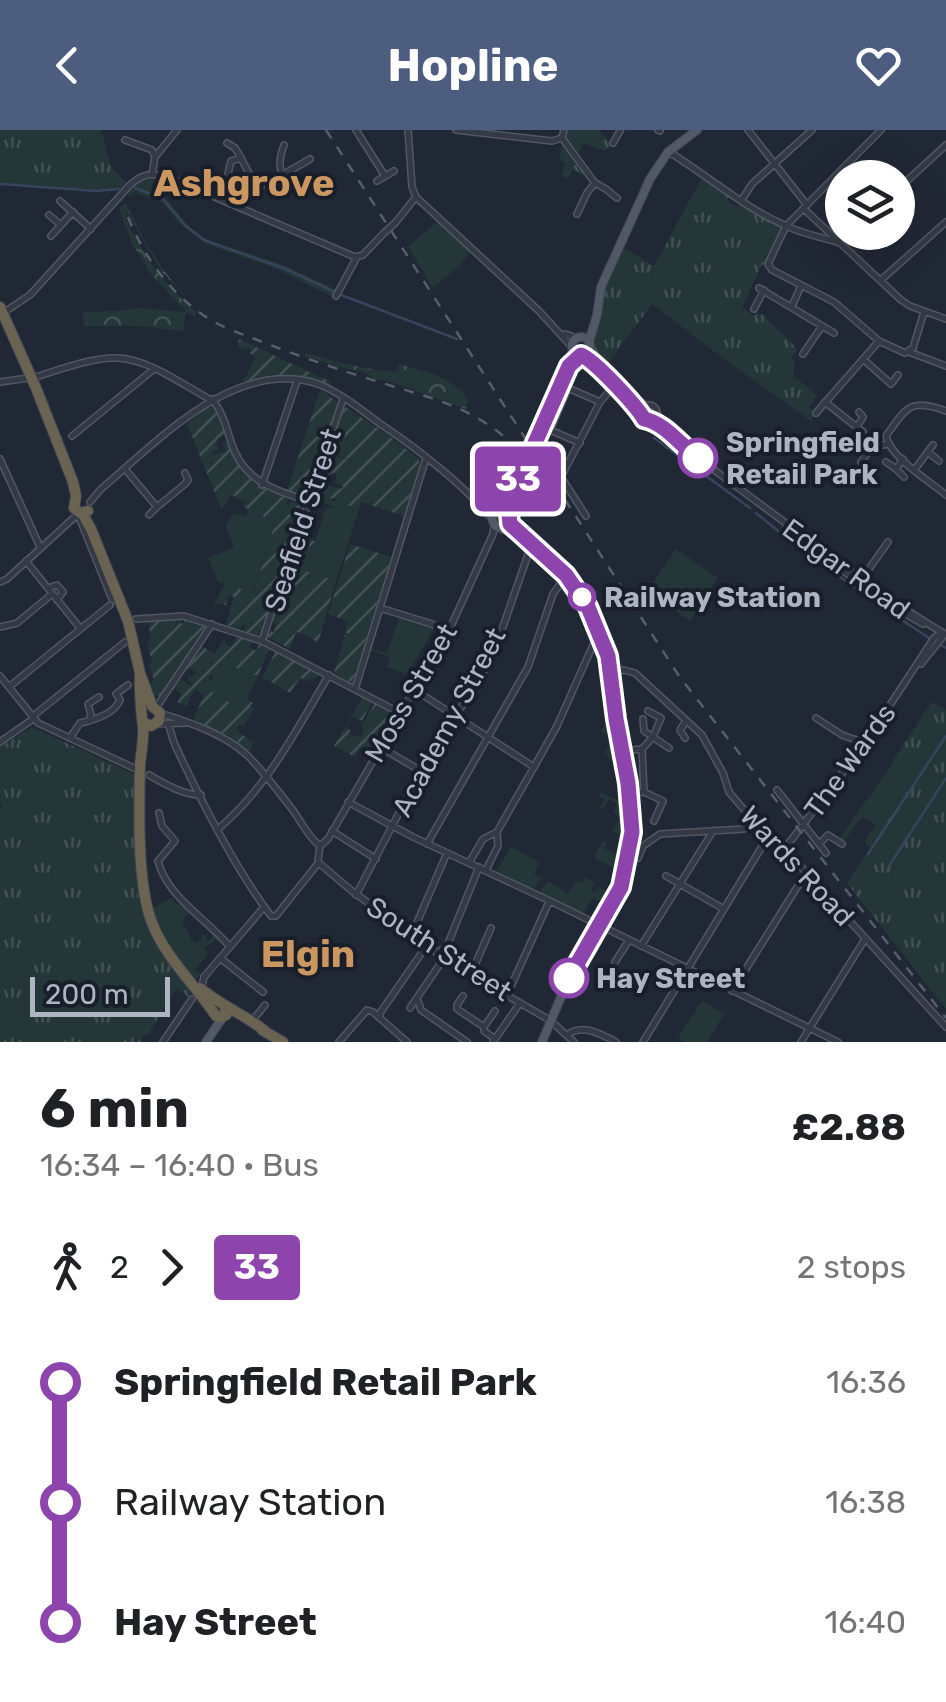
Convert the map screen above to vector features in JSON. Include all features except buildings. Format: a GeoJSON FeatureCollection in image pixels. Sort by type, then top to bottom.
{"type":"FeatureCollection","features":[{"type":"Feature","properties":{"kind":"highway"},"geometry":{"type":"LineString","coordinates":[[1,309],[83,504],[115,602],[134,638],[152,721],[141,754],[145,773],[142,874],[151,921],[176,964],[221,1012],[283,1042]]}},
{"type":"Feature","properties":{"kind":"highway"},"geometry":{"type":"LineString","coordinates":[[140,673],[160,716],[152,721]]}},
{"type":"Feature","properties":{"kind":"highway"},"geometry":{"type":"LineString","coordinates":[[152,721],[147,706],[156,708]]}},
{"type":"Feature","properties":{"kind":"highway"},"geometry":{"type":"LineString","coordinates":[[176,964],[221,1012],[252,1021],[265,1032]]}},
{"type":"Feature","properties":{"kind":"main road"},"geometry":{"type":"LineString","coordinates":[[542,1042],[569,978],[617,896],[632,832],[628,783],[612,671],[602,639],[564,577],[499,521],[569,366],[594,324],[601,287],[650,179],[668,152],[693,133]]}},
{"type":"Feature","properties":{"kind":"main road"},"geometry":{"type":"LineString","coordinates":[[208,1038],[221,1012]]}},
{"type":"Feature","properties":{"kind":"street"},"geometry":{"type":"LineString","coordinates":[[152,174],[155,157],[178,130]]}},
{"type":"Feature","properties":{"kind":"street"},"geometry":{"type":"LineString","coordinates":[[356,130],[385,176]]}},
{"type":"Feature","properties":{"kind":"street"},"geometry":{"type":"LineString","coordinates":[[408,130],[416,197],[558,330],[580,346],[600,364],[616,383],[641,414],[645,420],[656,418],[653,406],[636,399],[616,383],[580,346]]}},
{"type":"Feature","properties":{"kind":"street"},"geometry":{"type":"LineString","coordinates":[[456,130],[512,133],[552,141],[563,134],[596,184],[617,198]]}},
{"type":"Feature","properties":{"kind":"street"},"geometry":{"type":"LineString","coordinates":[[748,130],[825,229]]}},
{"type":"Feature","properties":{"kind":"street"},"geometry":{"type":"LineString","coordinates":[[741,201],[752,184],[812,130]]}},
{"type":"Feature","properties":{"kind":"street"},"geometry":{"type":"LineString","coordinates":[[882,130],[786,226],[768,264],[772,270],[834,302],[879,341],[946,366]]}},
{"type":"Feature","properties":{"kind":"street"},"geometry":{"type":"LineString","coordinates":[[613,143],[622,132]]}},
{"type":"Feature","properties":{"kind":"street"},"geometry":{"type":"LineString","coordinates":[[125,140],[152,150],[165,146]]}},
{"type":"Feature","properties":{"kind":"street"},"geometry":{"type":"LineString","coordinates":[[227,143],[235,148],[256,187]]}},
{"type":"Feature","properties":{"kind":"street"},"geometry":{"type":"LineString","coordinates":[[284,145],[279,162],[282,175],[304,189]]}},
{"type":"Feature","properties":{"kind":"street"},"geometry":{"type":"LineString","coordinates":[[915,174],[946,146]]}},
{"type":"Feature","properties":{"kind":"street"},"geometry":{"type":"LineString","coordinates":[[152,150],[155,157]]}},
{"type":"Feature","properties":{"kind":"street"},"geometry":{"type":"LineString","coordinates":[[668,152],[786,226],[825,238]]}},
{"type":"Feature","properties":{"kind":"street"},"geometry":{"type":"LineString","coordinates":[[226,182],[231,161],[241,158]]}},
{"type":"Feature","properties":{"kind":"street"},"geometry":{"type":"LineString","coordinates":[[240,208],[246,195],[256,187],[310,159]]}},
{"type":"Feature","properties":{"kind":"street"},"geometry":{"type":"LineString","coordinates":[[378,181],[394,171]]}},
{"type":"Feature","properties":{"kind":"street"},"geometry":{"type":"LineString","coordinates":[[1,309],[30,295],[134,181],[152,174],[168,177],[357,258]]}},
{"type":"Feature","properties":{"kind":"street"},"geometry":{"type":"LineString","coordinates":[[578,214],[586,194],[596,184]]}},
{"type":"Feature","properties":{"kind":"street"},"geometry":{"type":"LineString","coordinates":[[336,296],[357,258],[416,197]]}},
{"type":"Feature","properties":{"kind":"street"},"geometry":{"type":"LineString","coordinates":[[60,201],[91,229]]}},
{"type":"Feature","properties":{"kind":"street"},"geometry":{"type":"LineString","coordinates":[[51,236],[77,204]]}},
{"type":"Feature","properties":{"kind":"street"},"geometry":{"type":"LineString","coordinates":[[49,215],[61,225]]}},
{"type":"Feature","properties":{"kind":"street"},"geometry":{"type":"LineString","coordinates":[[881,281],[946,222]]}},
{"type":"Feature","properties":{"kind":"street"},"geometry":{"type":"LineString","coordinates":[[846,250],[901,300],[946,319]]}},
{"type":"Feature","properties":{"kind":"street"},"geometry":{"type":"LineString","coordinates":[[792,306],[802,286]]}},
{"type":"Feature","properties":{"kind":"street"},"geometry":{"type":"LineString","coordinates":[[754,309],[762,289],[834,333]]}},
{"type":"Feature","properties":{"kind":"street"},"geometry":{"type":"LineString","coordinates":[[909,352],[924,312]]}},
{"type":"Feature","properties":{"kind":"street"},"geometry":{"type":"LineString","coordinates":[[802,354],[822,326]]}},
{"type":"Feature","properties":{"kind":"street"},"geometry":{"type":"LineString","coordinates":[[816,413],[879,341]]}},
{"type":"Feature","properties":{"kind":"street"},"geometry":{"type":"LineString","coordinates":[[0,382],[110,358],[133,360],[212,400],[224,417],[240,463],[262,484],[309,502]]}},
{"type":"Feature","properties":{"kind":"street"},"geometry":{"type":"LineString","coordinates":[[863,359],[891,384],[898,376]]}},
{"type":"Feature","properties":{"kind":"street"},"geometry":{"type":"LineString","coordinates":[[72,436],[154,369]]}},
{"type":"Feature","properties":{"kind":"street"},"geometry":{"type":"LineString","coordinates":[[0,582],[83,504],[212,400],[249,385],[275,380],[318,384],[343,399],[426,458],[499,521]]}},
{"type":"Feature","properties":{"kind":"street"},"geometry":{"type":"LineString","coordinates":[[262,484],[297,381]]}},
{"type":"Feature","properties":{"kind":"street"},"geometry":{"type":"LineString","coordinates":[[586,516],[561,477],[600,402],[616,383]]}},
{"type":"Feature","properties":{"kind":"street"},"geometry":{"type":"LineString","coordinates":[[580,443],[550,430],[568,388],[600,402]]}},
{"type":"Feature","properties":{"kind":"street","name":"Seafield Street"},"geometry":{"type":"LineString","coordinates":[[262,641],[343,399]]}},
{"type":"Feature","properties":{"kind":"street"},"geometry":{"type":"LineString","coordinates":[[826,402],[860,429],[864,417],[859,412]]}},
{"type":"Feature","properties":{"kind":"street"},"geometry":{"type":"LineString","coordinates":[[641,414],[646,405]]}},
{"type":"Feature","properties":{"kind":"street"},"geometry":{"type":"LineString","coordinates":[[946,411],[912,405],[886,436],[902,460],[946,495]]}},
{"type":"Feature","properties":{"kind":"street","name":"Edgar Road"},"geometry":{"type":"LineString","coordinates":[[657,413],[667,430]]}},
{"type":"Feature","properties":{"kind":"street","name":"Edgar Road"},"geometry":{"type":"LineString","coordinates":[[652,420],[861,581],[939,633]]}},
{"type":"Feature","properties":{"kind":"street"},"geometry":{"type":"LineString","coordinates":[[861,462],[872,447],[888,444]]}},
{"type":"Feature","properties":{"kind":"street"},"geometry":{"type":"LineString","coordinates":[[914,469],[931,449],[938,461]]}},
{"type":"Feature","properties":{"kind":"street"},"geometry":{"type":"LineString","coordinates":[[0,458],[40,548]]}},
{"type":"Feature","properties":{"kind":"street"},"geometry":{"type":"LineString","coordinates":[[355,689],[426,458]]}},
{"type":"Feature","properties":{"kind":"street"},"geometry":{"type":"LineString","coordinates":[[896,469],[902,460]]}},
{"type":"Feature","properties":{"kind":"street"},"geometry":{"type":"LineString","coordinates":[[886,462],[904,477]]}},
{"type":"Feature","properties":{"kind":"street"},"geometry":{"type":"LineString","coordinates":[[125,469],[157,507]]}},
{"type":"Feature","properties":{"kind":"street"},"geometry":{"type":"LineString","coordinates":[[149,516],[185,484],[186,472]]}},
{"type":"Feature","properties":{"kind":"street"},"geometry":{"type":"LineString","coordinates":[[9,688],[115,602],[83,504]]}},
{"type":"Feature","properties":{"kind":"street","name":"Moss Street"},"geometry":{"type":"LineString","coordinates":[[320,846],[451,626],[499,521]]}},
{"type":"Feature","properties":{"kind":"street"},"geometry":{"type":"LineString","coordinates":[[861,581],[888,542]]}},
{"type":"Feature","properties":{"kind":"street","name":"Academy Street"},"geometry":{"type":"LineString","coordinates":[[356,894],[421,772],[478,681],[498,641],[531,546]]}},
{"type":"Feature","properties":{"kind":"street"},"geometry":{"type":"LineString","coordinates":[[26,561],[81,629]]}},
{"type":"Feature","properties":{"kind":"street"},"geometry":{"type":"LineString","coordinates":[[427,844],[528,667],[552,594],[564,577]]}},
{"type":"Feature","properties":{"kind":"street"},"geometry":{"type":"LineString","coordinates":[[0,627],[18,623],[52,594]]}},
{"type":"Feature","properties":{"kind":"street"},"geometry":{"type":"LineString","coordinates":[[380,608],[436,625]]}},
{"type":"Feature","properties":{"kind":"street"},"geometry":{"type":"LineString","coordinates":[[136,618],[181,615],[262,641],[400,714]]}},
{"type":"Feature","properties":{"kind":"street"},"geometry":{"type":"LineString","coordinates":[[152,721],[174,742],[264,907],[276,916],[319,862],[320,846],[247,755],[232,743],[156,708],[212,624]]}},
{"type":"Feature","properties":{"kind":"street","name":"The Wards"},"geometry":{"type":"LineString","coordinates":[[786,848],[939,633]]}},
{"type":"Feature","properties":{"kind":"street"},"geometry":{"type":"LineString","coordinates":[[470,863],[483,839],[496,832],[557,726],[594,646],[602,639]]}},
{"type":"Feature","properties":{"kind":"street"},"geometry":{"type":"LineString","coordinates":[[0,742],[125,642]]}},
{"type":"Feature","properties":{"kind":"street","name":"Wards Road"},"geometry":{"type":"LineString","coordinates":[[612,671],[635,673],[686,720],[707,744],[723,772],[728,792],[757,825],[786,848],[946,1028]]}},
{"type":"Feature","properties":{"kind":"street"},"geometry":{"type":"LineString","coordinates":[[218,828],[244,806],[266,778],[329,675]]}},
{"type":"Feature","properties":{"kind":"street"},"geometry":{"type":"LineString","coordinates":[[0,676],[32,718],[176,789],[195,796],[200,793]]}},
{"type":"Feature","properties":{"kind":"street"},"geometry":{"type":"LineString","coordinates":[[108,700],[128,685]]}},
{"type":"Feature","properties":{"kind":"street"},"geometry":{"type":"LineString","coordinates":[[414,689],[534,767]]}},
{"type":"Feature","properties":{"kind":"street"},"geometry":{"type":"LineString","coordinates":[[70,738],[80,724],[102,717],[118,704],[116,694]]}},
{"type":"Feature","properties":{"kind":"street"},"geometry":{"type":"LineString","coordinates":[[89,720],[88,704],[99,697]]}},
{"type":"Feature","properties":{"kind":"street"},"geometry":{"type":"LineString","coordinates":[[644,792],[642,749],[660,718],[648,710]]}},
{"type":"Feature","properties":{"kind":"street"},"geometry":{"type":"LineString","coordinates":[[816,718],[842,735],[864,743]]}},
{"type":"Feature","properties":{"kind":"street"},"geometry":{"type":"LineString","coordinates":[[643,719],[644,731],[669,748]]}},
{"type":"Feature","properties":{"kind":"street"},"geometry":{"type":"LineString","coordinates":[[685,738],[680,730],[686,720]]}},
{"type":"Feature","properties":{"kind":"street"},"geometry":{"type":"LineString","coordinates":[[152,721],[189,723]]}},
{"type":"Feature","properties":{"kind":"street"},"geometry":{"type":"LineString","coordinates":[[380,747],[421,772]]}},
{"type":"Feature","properties":{"kind":"street"},"geometry":{"type":"LineString","coordinates":[[623,751],[642,749]]}},
{"type":"Feature","properties":{"kind":"street"},"geometry":{"type":"LineString","coordinates":[[777,790],[826,853]]}},
{"type":"Feature","properties":{"kind":"street"},"geometry":{"type":"LineString","coordinates":[[634,793],[644,792],[663,800],[654,821]]}},
{"type":"Feature","properties":{"kind":"street"},"geometry":{"type":"LineString","coordinates":[[348,802],[838,1042]]}},
{"type":"Feature","properties":{"kind":"street"},"geometry":{"type":"LineString","coordinates":[[159,813],[162,826],[176,842],[158,864],[171,888],[230,946]]}},
{"type":"Feature","properties":{"kind":"street"},"geometry":{"type":"LineString","coordinates":[[638,858],[644,846],[660,834],[757,825]]}},
{"type":"Feature","properties":{"kind":"street"},"geometry":{"type":"LineString","coordinates":[[332,830],[376,860]]}},
{"type":"Feature","properties":{"kind":"street"},"geometry":{"type":"LineString","coordinates":[[641,946],[713,831]]}},
{"type":"Feature","properties":{"kind":"street"},"geometry":{"type":"LineString","coordinates":[[437,952],[448,946],[482,869],[498,843],[496,832]]}},
{"type":"Feature","properties":{"kind":"street"},"geometry":{"type":"LineString","coordinates":[[643,1042],[769,834]]}},
{"type":"Feature","properties":{"kind":"street"},"geometry":{"type":"LineString","coordinates":[[819,844],[828,835],[842,844]]}},
{"type":"Feature","properties":{"kind":"street"},"geometry":{"type":"LineString","coordinates":[[488,836],[498,843]]}},
{"type":"Feature","properties":{"kind":"street"},"geometry":{"type":"LineString","coordinates":[[412,934],[447,853]]}},
{"type":"Feature","properties":{"kind":"street","name":"South Street"},"geometry":{"type":"LineString","coordinates":[[319,862],[447,960],[551,1021],[574,1042]]}},
{"type":"Feature","properties":{"kind":"street"},"geometry":{"type":"LineString","coordinates":[[732,991],[806,873]]}},
{"type":"Feature","properties":{"kind":"street"},"geometry":{"type":"LineString","coordinates":[[666,876],[724,909]]}},
{"type":"Feature","properties":{"kind":"street"},"geometry":{"type":"LineString","coordinates":[[506,994],[550,901]]}},
{"type":"Feature","properties":{"kind":"street"},"geometry":{"type":"LineString","coordinates":[[203,990],[204,977],[264,907]]}},
{"type":"Feature","properties":{"kind":"street"},"geometry":{"type":"LineString","coordinates":[[472,974],[491,928]]}},
{"type":"Feature","properties":{"kind":"street"},"geometry":{"type":"LineString","coordinates":[[802,1042],[865,939]]}},
{"type":"Feature","properties":{"kind":"street"},"geometry":{"type":"LineString","coordinates":[[615,962],[628,940]]}},
{"type":"Feature","properties":{"kind":"street"},"geometry":{"type":"LineString","coordinates":[[381,1020],[380,1013],[425,944]]}},
{"type":"Feature","properties":{"kind":"street"},"geometry":{"type":"LineString","coordinates":[[220,958],[263,992]]}},
{"type":"Feature","properties":{"kind":"street"},"geometry":{"type":"LineString","coordinates":[[410,1008],[447,960]]}},
{"type":"Feature","properties":{"kind":"street"},"geometry":{"type":"LineString","coordinates":[[463,996],[458,1009],[484,1027],[494,1040],[520,1002]]}},
{"type":"Feature","properties":{"kind":"street"},"geometry":{"type":"LineString","coordinates":[[417,998],[423,1012],[467,1042]]}},
{"type":"Feature","properties":{"kind":"street"},"geometry":{"type":"LineString","coordinates":[[163,1042],[192,999]]}},
{"type":"Feature","properties":{"kind":"street"},"geometry":{"type":"LineString","coordinates":[[252,1021],[264,1005]]}},
{"type":"Feature","properties":{"kind":"street"},"geometry":{"type":"LineString","coordinates":[[484,1027],[495,1011]]}},
{"type":"Feature","properties":{"kind":"street"},"geometry":{"type":"LineString","coordinates":[[339,1042],[364,1012],[372,1012],[407,1042]]}},
{"type":"Feature","properties":{"kind":"street"},"geometry":{"type":"LineString","coordinates":[[567,1035],[581,1029],[616,1042]]}},
{"type":"Feature","properties":{"kind":"green space"},"geometry":{"type":"Polygon","coordinates":[[[0,130],[101,130],[111,167],[127,183],[119,191],[0,184],[0,130]]]}},
{"type":"Feature","properties":{"kind":"green space"},"geometry":{"type":"Polygon","coordinates":[[[564,130],[599,130],[612,145],[605,151],[583,143],[577,158],[595,183],[573,169],[568,178],[561,176],[566,163],[560,160],[564,130]]]}},
{"type":"Feature","properties":{"kind":"green space"},"geometry":{"type":"Polygon","coordinates":[[[704,174],[730,195],[727,201],[738,207],[741,201],[786,226],[761,266],[742,308],[754,316],[757,312],[767,317],[797,350],[791,357],[795,364],[793,376],[817,395],[809,407],[816,413],[811,421],[652,304],[606,366],[595,349],[588,352],[601,287],[620,246],[654,266],[704,174]]]}},
{"type":"Feature","properties":{"kind":"green space"},"geometry":{"type":"Polygon","coordinates":[[[155,178],[151,189],[164,196],[187,225],[205,239],[286,266],[336,290],[333,297],[272,267],[206,244],[182,226],[161,202],[133,192],[129,199],[129,192],[140,182],[155,178]]]}},
{"type":"Feature","properties":{"kind":"green space"},"geometry":{"type":"Polygon","coordinates":[[[126,204],[165,272],[190,302],[161,271],[128,214],[125,216],[147,257],[196,312],[196,316],[186,313],[183,331],[84,326],[83,312],[137,308],[186,312],[150,273],[132,243],[119,207],[126,204]]]}},
{"type":"Feature","properties":{"kind":"green space"},"geometry":{"type":"Polygon","coordinates":[[[440,219],[473,249],[433,288],[408,247],[440,219]]]}},
{"type":"Feature","properties":{"kind":"green space"},"geometry":{"type":"Polygon","coordinates":[[[239,339],[331,382],[329,385],[287,376],[244,382],[256,358],[251,350],[238,347],[239,339]]]}},
{"type":"Feature","properties":{"kind":"green space"},"geometry":{"type":"Polygon","coordinates":[[[306,353],[372,369],[395,372],[399,364],[428,373],[455,385],[468,400],[466,409],[363,372],[304,356],[306,353]]]}},
{"type":"Feature","properties":{"kind":"green space"},"geometry":{"type":"Polygon","coordinates":[[[320,390],[338,402],[307,497],[287,491],[320,390]]]}},
{"type":"Feature","properties":{"kind":"green space"},"geometry":{"type":"Polygon","coordinates":[[[344,406],[419,459],[404,516],[361,502],[359,509],[315,495],[319,482],[344,487],[335,482],[337,475],[331,473],[328,480],[321,478],[328,454],[356,462],[329,452],[344,406]]]}},
{"type":"Feature","properties":{"kind":"green space"},"geometry":{"type":"Polygon","coordinates":[[[207,407],[218,414],[225,435],[217,439],[219,449],[212,454],[226,451],[223,442],[227,441],[250,479],[289,499],[286,504],[292,499],[304,505],[262,631],[257,635],[244,631],[243,624],[240,630],[226,625],[234,597],[229,595],[226,605],[217,603],[212,609],[225,584],[253,593],[276,521],[253,513],[246,516],[245,502],[232,495],[221,508],[187,424],[207,407]]]}},
{"type":"Feature","properties":{"kind":"green space"},"geometry":{"type":"Polygon","coordinates":[[[529,465],[545,480],[545,488],[560,506],[546,498],[531,509],[525,502],[518,503],[514,513],[518,528],[514,520],[513,505],[529,465]]]}},
{"type":"Feature","properties":{"kind":"green space"},"geometry":{"type":"Polygon","coordinates":[[[315,495],[359,509],[336,581],[306,571],[326,507],[332,506],[313,499],[315,495]]]}},
{"type":"Feature","properties":{"kind":"green space"},"geometry":{"type":"Polygon","coordinates":[[[232,513],[250,517],[252,513],[276,521],[252,593],[218,582],[208,558],[234,547],[226,527],[232,513]]]}},
{"type":"Feature","properties":{"kind":"green space"},"geometry":{"type":"Polygon","coordinates":[[[303,537],[315,541],[306,571],[336,581],[318,643],[296,632],[290,649],[267,637],[270,631],[274,632],[273,621],[303,537]]]}},
{"type":"Feature","properties":{"kind":"green space"},"geometry":{"type":"Polygon","coordinates":[[[350,544],[391,557],[357,668],[353,669],[356,671],[352,683],[334,673],[345,635],[349,635],[345,632],[348,621],[328,614],[350,544]]]}},
{"type":"Feature","properties":{"kind":"green space"},"geometry":{"type":"Polygon","coordinates":[[[676,549],[718,578],[690,621],[648,591],[676,549]]]}},
{"type":"Feature","properties":{"kind":"green space"},"geometry":{"type":"Polygon","coordinates":[[[178,618],[172,633],[180,618],[180,623],[185,619],[205,628],[160,696],[154,695],[148,665],[152,663],[147,643],[149,620],[178,618]]]}},
{"type":"Feature","properties":{"kind":"green space"},"geometry":{"type":"Polygon","coordinates":[[[399,618],[435,627],[407,674],[386,667],[390,657],[372,651],[387,653],[399,618]]]}},
{"type":"Feature","properties":{"kind":"green space"},"geometry":{"type":"Polygon","coordinates":[[[237,636],[252,641],[250,648],[256,651],[260,643],[270,647],[258,676],[222,663],[214,677],[208,678],[211,681],[207,689],[241,709],[247,699],[253,703],[250,706],[254,709],[236,730],[254,743],[249,751],[230,736],[193,720],[204,695],[195,690],[188,707],[177,702],[182,694],[174,689],[181,679],[193,685],[187,675],[193,677],[196,672],[190,668],[186,671],[202,646],[214,654],[224,640],[231,647],[237,636]]]}},
{"type":"Feature","properties":{"kind":"green space"},"geometry":{"type":"Polygon","coordinates":[[[276,651],[307,665],[304,673],[309,667],[324,675],[319,684],[319,674],[311,682],[300,678],[290,693],[262,677],[276,651]]]}},
{"type":"Feature","properties":{"kind":"green space"},"geometry":{"type":"Polygon","coordinates":[[[222,663],[258,676],[242,709],[206,689],[222,663]]]}},
{"type":"Feature","properties":{"kind":"green space"},"geometry":{"type":"Polygon","coordinates":[[[363,697],[372,702],[362,721],[353,716],[346,727],[350,734],[361,737],[361,727],[375,703],[392,712],[394,719],[373,752],[362,746],[355,757],[334,746],[363,697]]]}},
{"type":"Feature","properties":{"kind":"green space"},"geometry":{"type":"Polygon","coordinates":[[[932,702],[946,710],[946,1009],[847,883],[915,779],[892,762],[932,702]]]}},
{"type":"Feature","properties":{"kind":"green space"},"geometry":{"type":"Polygon","coordinates":[[[608,722],[615,725],[629,831],[621,879],[614,881],[614,869],[594,857],[603,841],[607,843],[604,848],[615,854],[625,837],[611,831],[619,819],[613,812],[617,804],[609,799],[603,809],[600,807],[604,799],[599,796],[601,793],[618,800],[622,794],[617,771],[604,753],[613,738],[600,731],[608,722]]]}},
{"type":"Feature","properties":{"kind":"green space"},"geometry":{"type":"Polygon","coordinates":[[[32,727],[136,775],[139,900],[190,989],[189,997],[176,989],[140,1042],[0,1042],[0,747],[32,727]]]}},
{"type":"Feature","properties":{"kind":"green space"},"geometry":{"type":"Polygon","coordinates":[[[893,763],[915,779],[871,847],[864,843],[876,825],[862,816],[842,844],[838,840],[893,763]]]}},
{"type":"Feature","properties":{"kind":"green space"},"geometry":{"type":"Polygon","coordinates":[[[512,846],[540,863],[534,874],[541,878],[534,890],[496,872],[512,846]]]}},
{"type":"Feature","properties":{"kind":"green space"},"geometry":{"type":"Polygon","coordinates":[[[586,877],[595,883],[591,890],[594,893],[598,887],[614,889],[607,905],[593,898],[583,914],[539,893],[548,881],[568,894],[577,880],[582,883],[586,877]]]}},
{"type":"Feature","properties":{"kind":"green space"},"geometry":{"type":"Polygon","coordinates":[[[172,898],[191,913],[182,922],[194,944],[202,940],[201,935],[208,941],[213,937],[211,932],[218,939],[204,948],[208,953],[195,970],[199,974],[204,972],[195,980],[167,946],[151,908],[172,898]]]}},
{"type":"Feature","properties":{"kind":"green space"},"geometry":{"type":"Polygon","coordinates":[[[702,1001],[724,1014],[707,1042],[684,1042],[678,1038],[702,1001]]]}},
{"type":"Feature","properties":{"kind":"waterway"},"geometry":{"type":"LineString","coordinates":[[0,184],[119,189]]}},
{"type":"Feature","properties":{"kind":"waterway"},"geometry":{"type":"LineString","coordinates":[[135,188],[162,198],[204,240],[286,269],[335,292]]}},
{"type":"Feature","properties":{"kind":"waterway"},"geometry":{"type":"LineString","coordinates":[[341,295],[457,339]]}},
{"type":"Feature","properties":{"kind":"waterway"},"geometry":{"type":"LineString","coordinates":[[654,438],[750,508]]}},
{"type":"Feature","properties":{"kind":"waterway"},"geometry":{"type":"LineString","coordinates":[[756,513],[802,550]]}},
{"type":"Feature","properties":{"kind":"waterway"},"geometry":{"type":"LineString","coordinates":[[807,554],[821,564]]}},
{"type":"Feature","properties":{"kind":"waterway"},"geometry":{"type":"LineString","coordinates":[[826,567],[891,613]]}},
{"type":"Feature","properties":{"kind":"waterway"},"geometry":{"type":"LineString","coordinates":[[899,618],[929,638]]}},
{"type":"Feature","properties":{"kind":"waterway"},"geometry":{"type":"LineString","coordinates":[[941,645],[946,648]]}},
{"type":"Feature","properties":{"kind":"waterway"},"geometry":{"type":"LineString","coordinates":[[868,854],[946,736]]}},
{"type":"Feature","properties":{"kind":"waterway"},"geometry":{"type":"LineString","coordinates":[[889,866],[946,778]]}},
{"type":"Feature","properties":{"kind":"railway"},"geometry":{"type":"LineString","coordinates":[[326,130],[679,676],[946,1018]]}},
{"type":"Feature","properties":{"kind":"railway"},"geometry":{"type":"LineString","coordinates":[[128,217],[160,273],[181,297],[212,321],[306,358],[464,411],[495,429],[524,456]]}},
{"type":"Feature","properties":{"kind":"bus line","name":"33"},"geometry":{"type":"LineString","coordinates":[[569,978],[621,887],[632,832],[628,783],[603,641],[575,586],[508,522],[508,504],[569,366],[581,355],[632,401],[644,419],[667,430],[698,458]]}},
{"type":"Feature","properties":{"kind":"place","name":"Springfield Retail Park"},"geometry":{"type":"Point","coordinates":[698,458]}},
{"type":"Feature","properties":{"kind":"place","name":"Railway Station"},"geometry":{"type":"Point","coordinates":[582,597]}},
{"type":"Feature","properties":{"kind":"place","name":"Hay Street"},"geometry":{"type":"Point","coordinates":[569,978]}},
{"type":"Feature","properties":{"kind":"district","name":"Ashgrove"},"geometry":{"type":"Point","coordinates":[244,183]}},
{"type":"Feature","properties":{"kind":"district","name":"Elgin"},"geometry":{"type":"Point","coordinates":[308,954]}}]}
